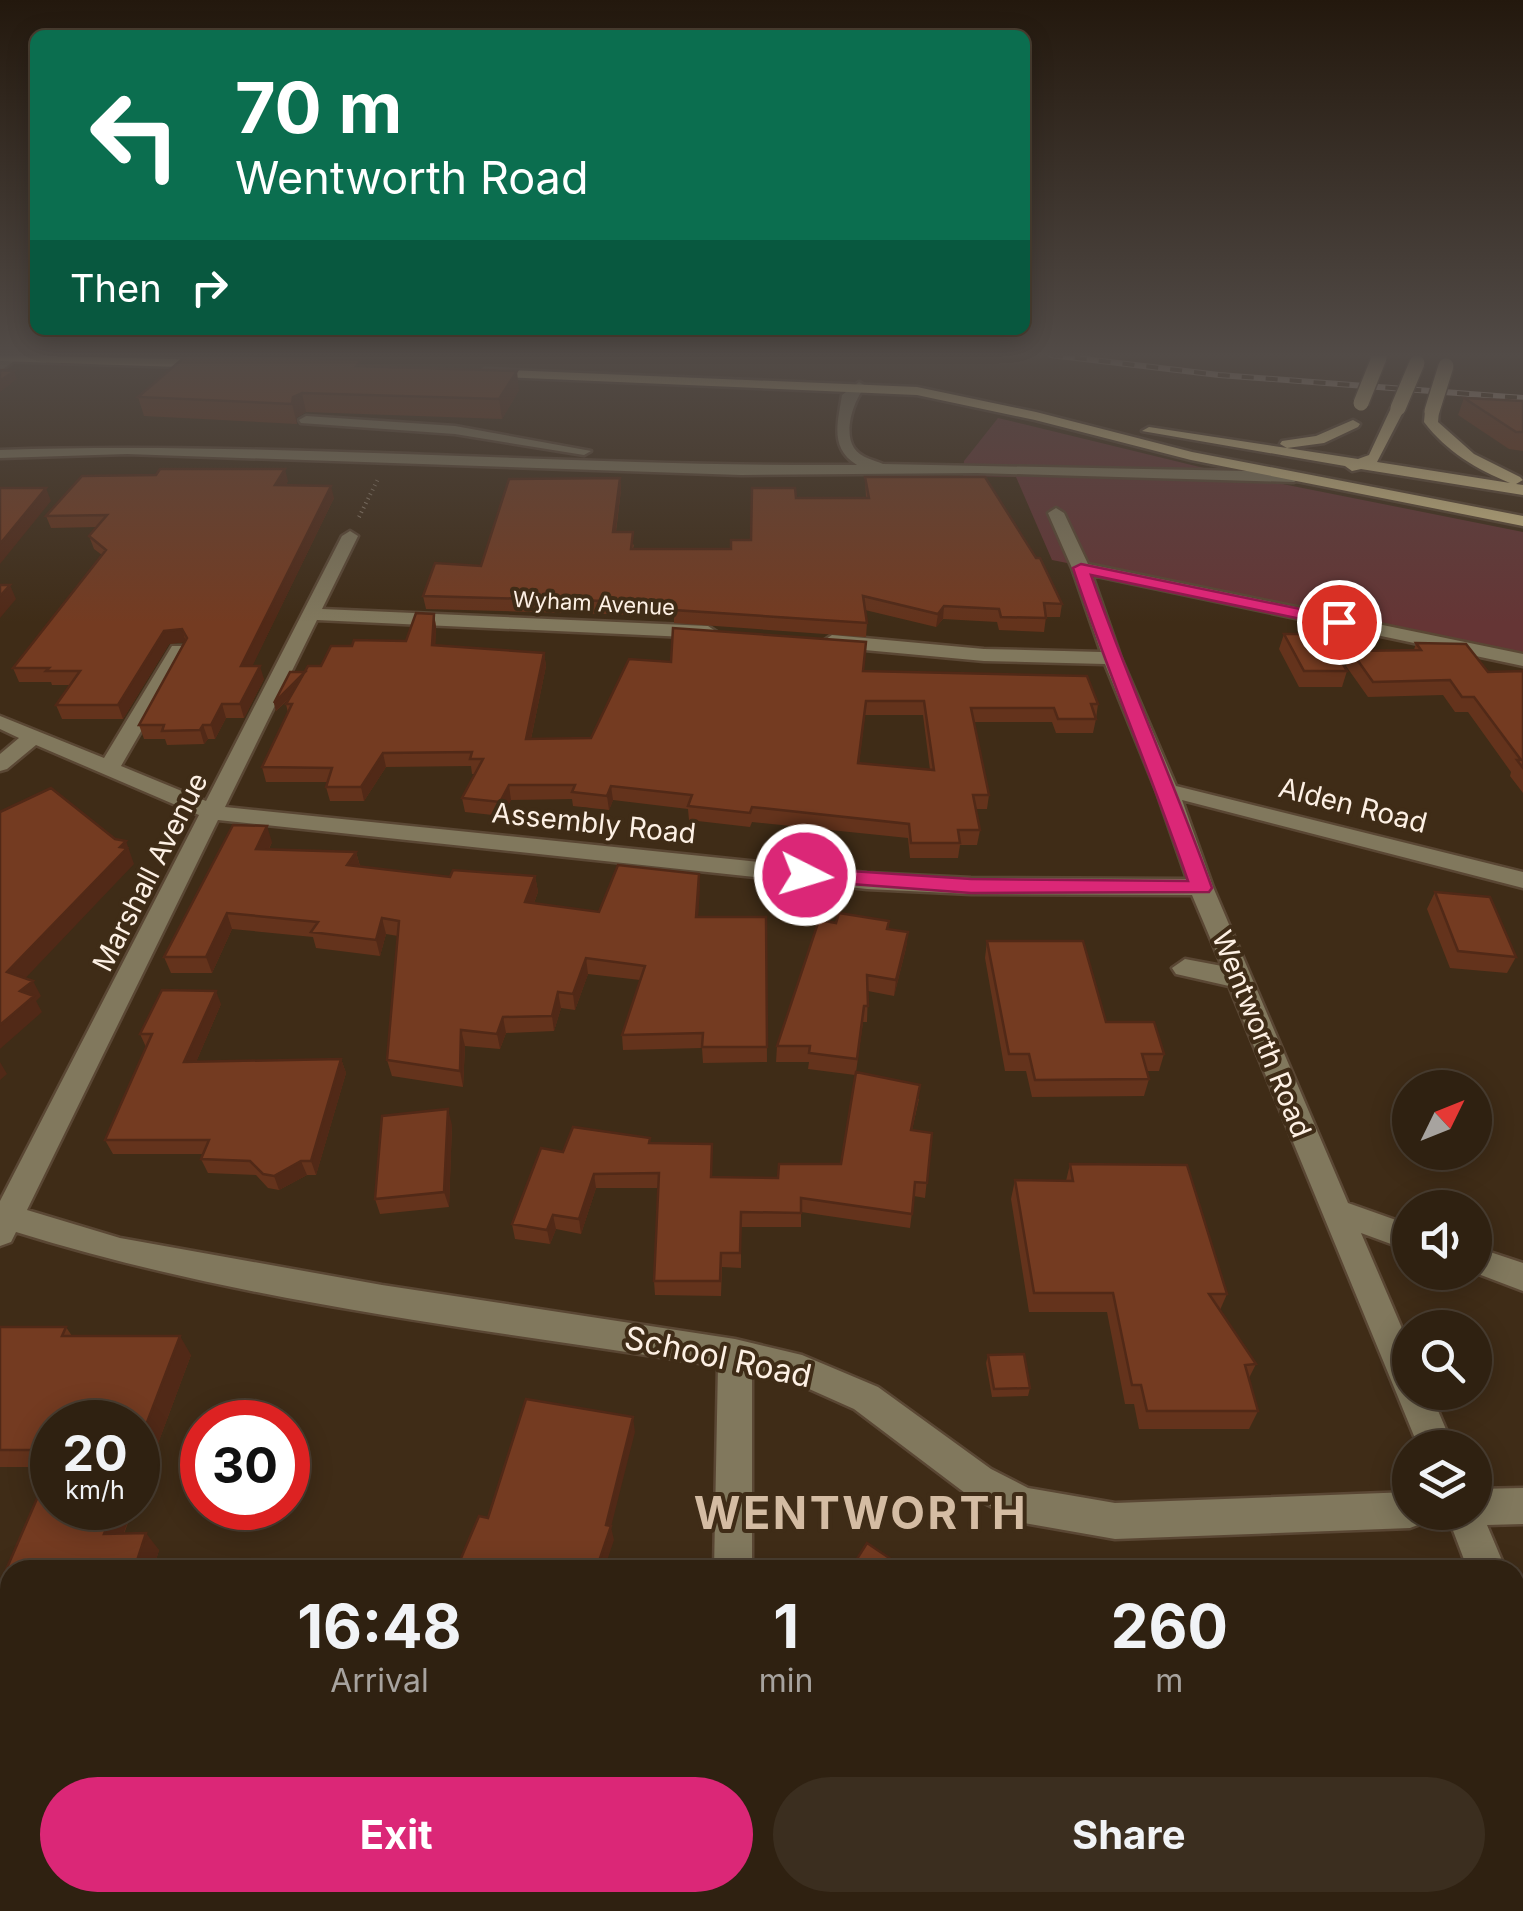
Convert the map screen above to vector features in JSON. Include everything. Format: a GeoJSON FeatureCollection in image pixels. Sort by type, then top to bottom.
{"type":"FeatureCollection","features":[{"type":"Feature","properties":{"kind":"main road"},"geometry":{"type":"LineString","coordinates":[[1140,444],[1523,521]]}},
{"type":"Feature","properties":{"kind":"main road"},"geometry":{"type":"LineString","coordinates":[[1235,444],[1523,487]]}},
{"type":"Feature","properties":{"kind":"main road"},"geometry":{"type":"LineString","coordinates":[[1248,446],[1270,444]]}},
{"type":"Feature","properties":{"kind":"main road"},"geometry":{"type":"LineString","coordinates":[[1347,444],[1356,464],[1440,493],[1523,508]]}},
{"type":"Feature","properties":{"kind":"main road"},"geometry":{"type":"LineString","coordinates":[[1294,477],[1341,472],[1375,458],[1381,444]]}},
{"type":"Feature","properties":{"kind":"main road"},"geometry":{"type":"LineString","coordinates":[[1450,444],[1523,487]]}},
{"type":"Feature","properties":{"kind":"street"},"geometry":{"type":"LineString","coordinates":[[541,444],[669,468]]}},
{"type":"Feature","properties":{"kind":"street"},"geometry":{"type":"LineString","coordinates":[[741,470],[815,464],[826,460],[843,444]]}},
{"type":"Feature","properties":{"kind":"street"},"geometry":{"type":"LineString","coordinates":[[845,444],[853,458],[895,469]]}},
{"type":"Feature","properties":{"kind":"street"},"geometry":{"type":"LineString","coordinates":[[0,454],[127,450],[741,470],[1294,477]]}},
{"type":"Feature","properties":{"kind":"street","name":"Wentworth Road"},"geometry":{"type":"LineString","coordinates":[[1056,513],[1081,568],[1202,888],[1392,1345]]}},
{"type":"Feature","properties":{"kind":"street","name":"Marshall Avenue"},"geometry":{"type":"LineString","coordinates":[[3,1222],[214,813],[350,536]]}},
{"type":"Feature","properties":{"kind":"street"},"geometry":{"type":"LineString","coordinates":[[1081,568],[1523,660]]}},
{"type":"Feature","properties":{"kind":"street","name":"Wyham Avenue"},"geometry":{"type":"LineString","coordinates":[[313,614],[720,633]]}},
{"type":"Feature","properties":{"kind":"street"},"geometry":{"type":"LineString","coordinates":[[816,640],[984,655],[1112,658]]}},
{"type":"Feature","properties":{"kind":"street"},"geometry":{"type":"LineString","coordinates":[[108,769],[179,650]]}},
{"type":"Feature","properties":{"kind":"street","name":"Assembly Road"},"geometry":{"type":"LineString","coordinates":[[0,722],[214,813],[867,881],[1202,888]]}},
{"type":"Feature","properties":{"kind":"street"},"geometry":{"type":"LineString","coordinates":[[0,765],[32,736]]}},
{"type":"Feature","properties":{"kind":"street","name":"Alden Road"},"geometry":{"type":"LineString","coordinates":[[1167,790],[1523,880]]}},
{"type":"Feature","properties":{"kind":"street"},"geometry":{"type":"LineString","coordinates":[[1185,968],[1240,978]]}},
{"type":"Feature","properties":{"kind":"street"},"geometry":{"type":"LineString","coordinates":[[1335,1212],[1392,1232]]}},
{"type":"Feature","properties":{"kind":"street","name":"School Road"},"geometry":{"type":"LineString","coordinates":[[3,1222],[120,1251],[382,1298],[735,1354],[802,1370],[866,1398],[978,1481],[1024,1504],[1115,1521],[1392,1511]]}},
{"type":"Feature","properties":{"kind":"street"},"geometry":{"type":"LineString","coordinates":[[1492,1266],[1523,1277]]}},
{"type":"Feature","properties":{"kind":"street"},"geometry":{"type":"LineString","coordinates":[[733,1560],[735,1354]]}},
{"type":"Feature","properties":{"kind":"street"},"geometry":{"type":"LineString","coordinates":[[1492,1507],[1523,1506]]}},
{"type":"Feature","properties":{"kind":"street"},"geometry":{"type":"LineString","coordinates":[[1471,1530],[1484,1560]]}},
{"type":"Feature","properties":{"kind":"shaded area"},"geometry":{"type":"Polygon","coordinates":[[[977,444],[1106,444],[1208,469],[1523,532],[1523,654],[1052,560],[1016,477],[963,476],[964,461],[977,444]]]}},
{"type":"Feature","properties":{"kind":"building"},"geometry":{"type":"Polygon","coordinates":[[[160,469],[285,469],[275,485],[331,486],[241,666],[260,666],[240,704],[222,704],[211,725],[203,725],[200,730],[162,731],[164,725],[139,725],[187,638],[182,629],[164,631],[118,705],[56,705],[80,671],[13,668],[106,550],[89,536],[107,515],[46,516],[82,476],[156,475],[160,469]]]}},
{"type":"Feature","properties":{"kind":"building"},"geometry":{"type":"Polygon","coordinates":[[[865,477],[985,477],[1036,558],[1040,558],[1062,604],[1044,603],[1046,618],[1001,617],[999,609],[944,606],[938,614],[863,596],[867,623],[674,610],[674,603],[423,596],[435,563],[481,566],[509,479],[620,478],[613,532],[633,532],[631,549],[731,549],[731,540],[751,540],[752,488],[795,488],[796,498],[869,498],[865,477]]]}},
{"type":"Feature","properties":{"kind":"building"},"geometry":{"type":"Polygon","coordinates":[[[0,488],[46,488],[0,544],[0,488]]]}},
{"type":"Feature","properties":{"kind":"building"},"geometry":{"type":"Polygon","coordinates":[[[416,613],[434,614],[432,645],[544,653],[526,739],[591,738],[629,659],[671,662],[673,628],[866,642],[863,671],[1087,676],[1098,704],[1091,704],[1096,719],[1058,719],[1054,708],[971,708],[989,795],[973,795],[980,830],[958,830],[960,843],[911,843],[909,824],[752,807],[750,813],[688,806],[692,795],[611,786],[607,796],[572,792],[575,785],[509,785],[500,802],[462,798],[483,759],[470,759],[472,752],[383,753],[361,787],[326,787],[332,768],[262,767],[292,704],[286,704],[308,666],[321,666],[331,646],[352,646],[354,640],[406,641],[416,613]],[[866,701],[858,763],[934,770],[924,701],[866,701]]]}},
{"type":"Feature","properties":{"kind":"building"},"geometry":{"type":"Polygon","coordinates":[[[1284,634],[1325,634],[1347,671],[1304,671],[1284,634]]]}},
{"type":"Feature","properties":{"kind":"building"},"geometry":{"type":"Polygon","coordinates":[[[1416,643],[1466,644],[1488,672],[1523,671],[1523,768],[1474,697],[1462,697],[1450,680],[1373,682],[1351,651],[1421,650],[1416,643]]]}},
{"type":"Feature","properties":{"kind":"building"},"geometry":{"type":"Polygon","coordinates":[[[290,672],[305,672],[274,703],[290,672]]]}},
{"type":"Feature","properties":{"kind":"building"},"geometry":{"type":"Polygon","coordinates":[[[51,788],[115,839],[126,841],[120,847],[127,848],[7,972],[33,981],[20,991],[34,996],[0,1025],[0,812],[51,788]]]}},
{"type":"Feature","properties":{"kind":"building"},"geometry":{"type":"Polygon","coordinates":[[[233,825],[267,826],[256,849],[356,852],[347,865],[450,877],[453,870],[535,876],[525,902],[599,912],[618,865],[699,874],[696,917],[766,917],[767,1047],[702,1047],[703,1033],[622,1035],[645,966],[586,958],[573,994],[558,992],[552,1016],[503,1017],[497,1034],[461,1030],[460,1071],[387,1060],[399,921],[382,918],[376,940],[311,932],[318,922],[227,913],[206,957],[164,957],[233,825]]]}},
{"type":"Feature","properties":{"kind":"building"},"geometry":{"type":"Polygon","coordinates":[[[1435,892],[1490,897],[1516,957],[1458,951],[1435,892]]]}},
{"type":"Feature","properties":{"kind":"building"},"geometry":{"type":"Polygon","coordinates":[[[839,913],[889,921],[887,929],[908,932],[896,980],[867,975],[868,1006],[864,1006],[857,1059],[809,1053],[810,1046],[777,1046],[819,920],[836,923],[839,913]]]}},
{"type":"Feature","properties":{"kind":"building"},"geometry":{"type":"Polygon","coordinates":[[[987,941],[1083,941],[1106,1022],[1154,1022],[1164,1054],[1142,1054],[1149,1079],[1035,1080],[1029,1054],[1009,1054],[987,941]]]}},
{"type":"Feature","properties":{"kind":"building"},"geometry":{"type":"Polygon","coordinates":[[[162,990],[216,991],[184,1062],[341,1059],[311,1161],[301,1161],[274,1176],[263,1174],[250,1161],[201,1159],[209,1140],[105,1140],[152,1034],[140,1034],[162,990]]]}},
{"type":"Feature","properties":{"kind":"building"},"geometry":{"type":"Polygon","coordinates":[[[856,1072],[920,1085],[911,1130],[932,1133],[927,1183],[915,1182],[912,1214],[801,1198],[801,1213],[741,1212],[740,1253],[721,1253],[720,1281],[654,1281],[659,1173],[594,1174],[579,1219],[553,1215],[547,1230],[512,1224],[541,1148],[563,1152],[573,1127],[650,1138],[649,1143],[712,1144],[711,1177],[778,1178],[779,1164],[841,1164],[856,1072]]]}},
{"type":"Feature","properties":{"kind":"building"},"geometry":{"type":"Polygon","coordinates":[[[448,1109],[444,1192],[375,1199],[382,1116],[448,1109]]]}},
{"type":"Feature","properties":{"kind":"building"},"geometry":{"type":"Polygon","coordinates":[[[1070,1164],[1187,1165],[1227,1294],[1209,1294],[1256,1364],[1245,1365],[1258,1411],[1147,1411],[1141,1385],[1132,1385],[1113,1293],[1034,1293],[1015,1180],[1073,1181],[1070,1164]]]}},
{"type":"Feature","properties":{"kind":"building"},"geometry":{"type":"Polygon","coordinates":[[[0,1327],[66,1327],[62,1336],[180,1336],[156,1400],[30,1400],[30,1450],[0,1450],[0,1327]]]}},
{"type":"Feature","properties":{"kind":"building"},"geometry":{"type":"Polygon","coordinates":[[[1024,1354],[1030,1388],[994,1389],[988,1355],[1024,1354]]]}},
{"type":"Feature","properties":{"kind":"building"},"geometry":{"type":"Polygon","coordinates":[[[526,1399],[633,1417],[606,1525],[611,1526],[599,1560],[460,1560],[479,1516],[488,1518],[526,1399]]]}},
{"type":"Feature","properties":{"kind":"building"},"geometry":{"type":"Polygon","coordinates":[[[30,1515],[30,1530],[146,1533],[137,1560],[10,1560],[30,1515]]]}},
{"type":"Feature","properties":{"kind":"building"},"geometry":{"type":"Polygon","coordinates":[[[867,1543],[892,1560],[856,1560],[867,1543]]]}},
{"type":"Feature","properties":{"kind":"district","name":"WENTWORTH"},"geometry":{"type":"Point","coordinates":[861,1513]}},
{"type":"Feature","properties":{"kind":"route"},"geometry":{"type":"LineString","coordinates":[[805,875],[971,886],[1202,888],[1081,568],[1339,622]]}}]}
